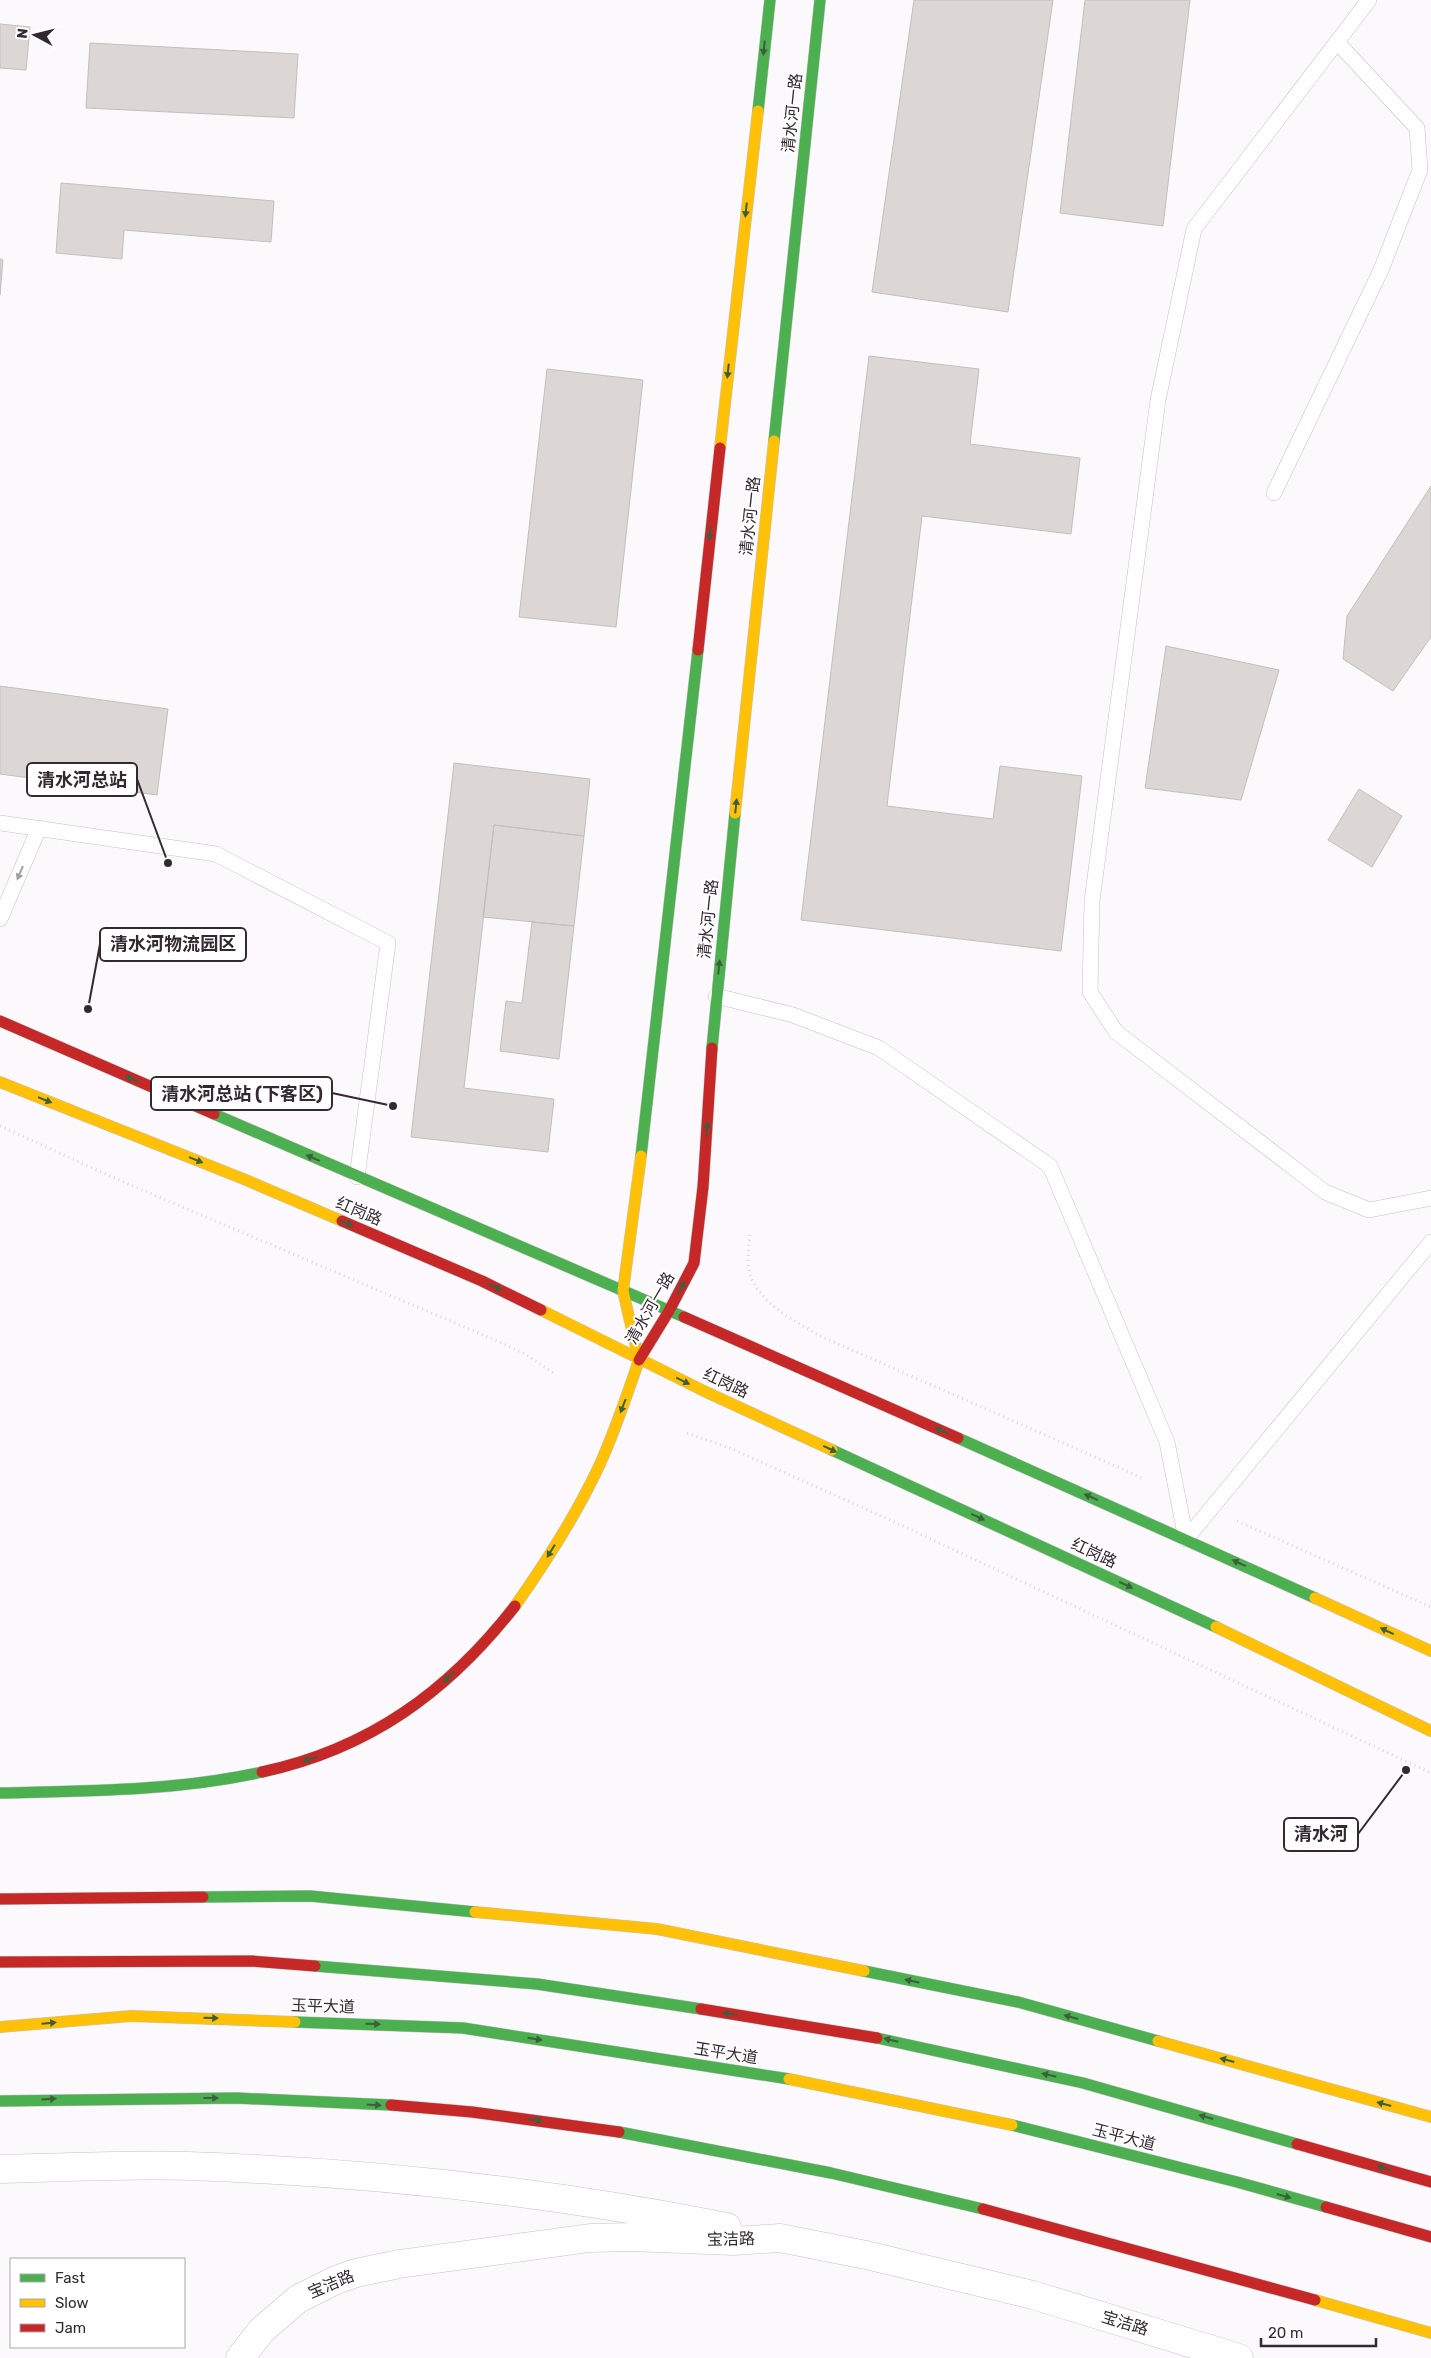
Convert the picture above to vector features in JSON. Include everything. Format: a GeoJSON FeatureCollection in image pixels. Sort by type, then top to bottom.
{"type":"FeatureCollection","features":[{"type":"Feature","properties":{"kind":"main road","name":"清水河一路"},"geometry":{"type":"LineString","coordinates":[[639,1360],[623,1291],[635,1210],[770,0]]}},
{"type":"Feature","properties":{"kind":"main road","name":"清水河一路"},"geometry":{"type":"LineString","coordinates":[[639,1360],[669,1311],[694,1263],[703,1187],[716,996],[820,0]]}},
{"type":"Feature","properties":{"kind":"main road","name":"红岗路"},"geometry":{"type":"LineString","coordinates":[[0,1021],[669,1311],[1186,1539],[1431,1651]]}},
{"type":"Feature","properties":{"kind":"main road","name":"红岗路"},"geometry":{"type":"LineString","coordinates":[[0,1082],[246,1180],[482,1281],[639,1360],[1237,1637],[1431,1731]]}},
{"type":"Feature","properties":{"kind":"main road"},"geometry":{"type":"LineString","coordinates":[[0,1793],[199,1783],[276,1768],[320,1756],[367,1737],[414,1706],[448,1679],[481,1647],[520,1599],[574,1514],[600,1465],[639,1360]]}},
{"type":"Feature","properties":{"kind":"main road"},"geometry":{"type":"LineString","coordinates":[[0,1899],[310,1896],[657,1929],[1018,2002],[1431,2117]]}},
{"type":"Feature","properties":{"kind":"main road"},"geometry":{"type":"LineString","coordinates":[[0,1962],[252,1961],[537,1984],[866,2035],[1083,2083],[1431,2182]]}},
{"type":"Feature","properties":{"kind":"main road","name":"玉平大道"},"geometry":{"type":"LineString","coordinates":[[0,2027],[131,2016],[463,2028],[784,2078],[978,2116],[1237,2182],[1431,2237]]}},
{"type":"Feature","properties":{"kind":"main road"},"geometry":{"type":"LineString","coordinates":[[0,2101],[58,2098],[250,2098],[439,2109],[626,2132],[934,2195],[1062,2228],[1431,2333]]}},
{"type":"Feature","properties":{"kind":"street"},"geometry":{"type":"LineString","coordinates":[[0,2169],[188,2166],[380,2178],[556,2198],[780,2238]]}},
{"type":"Feature","properties":{"kind":"street","name":"宝洁路"},"geometry":{"type":"LineString","coordinates":[[240,2358],[262,2330],[298,2299],[336,2280],[377,2268],[590,2238],[630,2237],[734,2241],[780,2238],[866,2255],[1034,2295],[1239,2358]]}},
{"type":"Feature","properties":{"kind":"lane"},"geometry":{"type":"LineString","coordinates":[[1369,0],[1194,229],[1158,400],[1092,901],[1090,992],[1116,1032],[1326,1192],[1369,1210],[1431,1198]]}},
{"type":"Feature","properties":{"kind":"lane"},"geometry":{"type":"LineString","coordinates":[[1274,493],[1381,270],[1420,170],[1417,128],[1337,42]]}},
{"type":"Feature","properties":{"kind":"lane"},"geometry":{"type":"LineString","coordinates":[[0,823],[216,854],[388,943],[357,1177]]}},
{"type":"Feature","properties":{"kind":"lane"},"geometry":{"type":"LineString","coordinates":[[0,919],[39,828]]}},
{"type":"Feature","properties":{"kind":"lane"},"geometry":{"type":"LineString","coordinates":[[716,996],[793,1015],[879,1048],[1050,1166],[1166,1442],[1186,1539]]}},
{"type":"Feature","properties":{"kind":"lane"},"geometry":{"type":"LineString","coordinates":[[1186,1539],[1431,1242]]}},
{"type":"Feature","properties":{"kind":"path"},"geometry":{"type":"LineString","coordinates":[[0,1126],[128,1184],[494,1340],[525,1354],[555,1374]]}},
{"type":"Feature","properties":{"kind":"path"},"geometry":{"type":"LineString","coordinates":[[750,1234],[748,1256],[750,1276],[763,1295],[791,1319],[820,1336],[1177,1493]]}},
{"type":"Feature","properties":{"kind":"path"},"geometry":{"type":"LineString","coordinates":[[687,1433],[732,1449],[864,1508],[1431,1773]]}},
{"type":"Feature","properties":{"kind":"path"},"geometry":{"type":"LineString","coordinates":[[1210,1509],[1431,1607]]}},
{"type":"Feature","properties":{"kind":"building"},"geometry":{"type":"Polygon","coordinates":[[[914,0],[1053,0],[1008,312],[872,292],[914,0]]]}},
{"type":"Feature","properties":{"kind":"building"},"geometry":{"type":"Polygon","coordinates":[[[1085,0],[1190,0],[1163,226],[1060,213],[1085,0]]]}},
{"type":"Feature","properties":{"kind":"building"},"geometry":{"type":"Polygon","coordinates":[[[0,24],[30,27],[26,70],[0,68],[0,24]]]}},
{"type":"Feature","properties":{"kind":"building"},"geometry":{"type":"Polygon","coordinates":[[[90,43],[298,54],[294,118],[86,108],[90,43]]]}},
{"type":"Feature","properties":{"kind":"building"},"geometry":{"type":"Polygon","coordinates":[[[61,183],[274,201],[271,242],[124,230],[122,259],[56,253],[61,183]]]}},
{"type":"Feature","properties":{"kind":"building"},"geometry":{"type":"Polygon","coordinates":[[[0,259],[3,260],[0,295],[0,259]]]}},
{"type":"Feature","properties":{"kind":"building"},"geometry":{"type":"Polygon","coordinates":[[[869,356],[979,369],[970,444],[1080,458],[1071,534],[922,516],[887,806],[993,819],[1000,766],[1082,776],[1061,951],[801,920],[869,356]]]}},
{"type":"Feature","properties":{"kind":"building"},"geometry":{"type":"Polygon","coordinates":[[[547,369],[643,380],[616,627],[519,617],[547,369]]]}},
{"type":"Feature","properties":{"kind":"building"},"geometry":{"type":"Polygon","coordinates":[[[1431,486],[1431,637],[1393,691],[1343,659],[1347,616],[1431,486]]]}},
{"type":"Feature","properties":{"kind":"building"},"geometry":{"type":"Polygon","coordinates":[[[1166,646],[1279,670],[1241,800],[1145,788],[1166,646]]]}},
{"type":"Feature","properties":{"kind":"building"},"geometry":{"type":"Polygon","coordinates":[[[0,686],[168,709],[157,795],[0,774],[0,686]]]}},
{"type":"Feature","properties":{"kind":"building"},"geometry":{"type":"Polygon","coordinates":[[[454,763],[590,779],[584,836],[494,825],[464,1088],[554,1099],[548,1152],[411,1137],[454,763]]]}},
{"type":"Feature","properties":{"kind":"building"},"geometry":{"type":"Polygon","coordinates":[[[1359,789],[1402,816],[1372,867],[1328,840],[1359,789]]]}},
{"type":"Feature","properties":{"kind":"building"},"geometry":{"type":"Polygon","coordinates":[[[494,825],[584,836],[574,926],[483,917],[494,825]]]}},
{"type":"Feature","properties":{"kind":"building"},"geometry":{"type":"Polygon","coordinates":[[[532,922],[574,926],[559,1059],[500,1051],[506,1001],[522,1003],[532,922]]]}},
{"type":"Feature","properties":{"kind":"traffic: fast"},"geometry":{"type":"LineString","coordinates":[[758,111],[770,0]]}},
{"type":"Feature","properties":{"kind":"traffic: fast"},"geometry":{"type":"LineString","coordinates":[[774,441],[820,0]]}},
{"type":"Feature","properties":{"kind":"traffic: fast"},"geometry":{"type":"LineString","coordinates":[[641,1156],[698,650]]}},
{"type":"Feature","properties":{"kind":"traffic: fast"},"geometry":{"type":"LineString","coordinates":[[712,1048],[735,813]]}},
{"type":"Feature","properties":{"kind":"traffic: fast"},"geometry":{"type":"LineString","coordinates":[[214,1114],[684,1317]]}},
{"type":"Feature","properties":{"kind":"traffic: fast"},"geometry":{"type":"LineString","coordinates":[[958,1438],[1315,1598]]}},
{"type":"Feature","properties":{"kind":"traffic: fast"},"geometry":{"type":"LineString","coordinates":[[832,1450],[1216,1627]]}},
{"type":"Feature","properties":{"kind":"traffic: fast"},"geometry":{"type":"LineString","coordinates":[[0,1793],[131,1789],[197,1783],[262,1772]]}},
{"type":"Feature","properties":{"kind":"traffic: fast"},"geometry":{"type":"LineString","coordinates":[[203,1897],[310,1896],[475,1912]]}},
{"type":"Feature","properties":{"kind":"traffic: fast"},"geometry":{"type":"LineString","coordinates":[[315,1966],[537,1984],[701,2009]]}},
{"type":"Feature","properties":{"kind":"traffic: fast"},"geometry":{"type":"LineString","coordinates":[[864,1971],[1018,2002],[1158,2041]]}},
{"type":"Feature","properties":{"kind":"traffic: fast"},"geometry":{"type":"LineString","coordinates":[[295,2022],[463,2028],[789,2079]]}},
{"type":"Feature","properties":{"kind":"traffic: fast"},"geometry":{"type":"LineString","coordinates":[[877,2038],[1083,2083],[1297,2144]]}},
{"type":"Feature","properties":{"kind":"traffic: fast"},"geometry":{"type":"LineString","coordinates":[[0,2101],[236,2098],[391,2105]]}},
{"type":"Feature","properties":{"kind":"traffic: fast"},"geometry":{"type":"LineString","coordinates":[[1012,2125],[1237,2182],[1326,2207]]}},
{"type":"Feature","properties":{"kind":"traffic: fast"},"geometry":{"type":"LineString","coordinates":[[619,2132],[831,2173],[983,2209]]}},
{"type":"Feature","properties":{"kind":"traffic: slow"},"geometry":{"type":"LineString","coordinates":[[720,448],[758,111]]}},
{"type":"Feature","properties":{"kind":"traffic: slow"},"geometry":{"type":"LineString","coordinates":[[735,813],[774,441]]}},
{"type":"Feature","properties":{"kind":"traffic: slow"},"geometry":{"type":"LineString","coordinates":[[0,1082],[246,1180],[342,1221]]}},
{"type":"Feature","properties":{"kind":"traffic: slow"},"geometry":{"type":"LineString","coordinates":[[639,1360],[623,1291],[641,1156]]}},
{"type":"Feature","properties":{"kind":"traffic: slow"},"geometry":{"type":"LineString","coordinates":[[541,1310],[706,1392],[832,1450]]}},
{"type":"Feature","properties":{"kind":"traffic: slow"},"geometry":{"type":"LineString","coordinates":[[515,1606],[560,1537],[591,1483],[611,1439],[639,1360]]}},
{"type":"Feature","properties":{"kind":"traffic: slow"},"geometry":{"type":"LineString","coordinates":[[1315,1598],[1431,1651]]}},
{"type":"Feature","properties":{"kind":"traffic: slow"},"geometry":{"type":"LineString","coordinates":[[1216,1627],[1431,1731]]}},
{"type":"Feature","properties":{"kind":"traffic: slow"},"geometry":{"type":"LineString","coordinates":[[475,1912],[657,1929],[864,1971]]}},
{"type":"Feature","properties":{"kind":"traffic: slow"},"geometry":{"type":"LineString","coordinates":[[0,2027],[131,2016],[295,2022]]}},
{"type":"Feature","properties":{"kind":"traffic: slow"},"geometry":{"type":"LineString","coordinates":[[1158,2041],[1431,2117]]}},
{"type":"Feature","properties":{"kind":"traffic: slow"},"geometry":{"type":"LineString","coordinates":[[789,2079],[1012,2125]]}},
{"type":"Feature","properties":{"kind":"traffic: slow"},"geometry":{"type":"LineString","coordinates":[[1315,2300],[1431,2333]]}},
{"type":"Feature","properties":{"kind":"traffic: jam"},"geometry":{"type":"LineString","coordinates":[[698,650],[720,448]]}},
{"type":"Feature","properties":{"kind":"traffic: jam"},"geometry":{"type":"LineString","coordinates":[[0,1021],[214,1114]]}},
{"type":"Feature","properties":{"kind":"traffic: jam"},"geometry":{"type":"LineString","coordinates":[[639,1360],[669,1311],[694,1263],[703,1187],[712,1048]]}},
{"type":"Feature","properties":{"kind":"traffic: jam"},"geometry":{"type":"LineString","coordinates":[[342,1221],[482,1281],[541,1310]]}},
{"type":"Feature","properties":{"kind":"traffic: jam"},"geometry":{"type":"LineString","coordinates":[[684,1317],[958,1438]]}},
{"type":"Feature","properties":{"kind":"traffic: jam"},"geometry":{"type":"LineString","coordinates":[[262,1772],[301,1762],[337,1748],[371,1732],[403,1713],[434,1690],[462,1665],[515,1606]]}},
{"type":"Feature","properties":{"kind":"traffic: jam"},"geometry":{"type":"LineString","coordinates":[[0,1899],[203,1897]]}},
{"type":"Feature","properties":{"kind":"traffic: jam"},"geometry":{"type":"LineString","coordinates":[[0,1962],[252,1961],[315,1966]]}},
{"type":"Feature","properties":{"kind":"traffic: jam"},"geometry":{"type":"LineString","coordinates":[[701,2009],[877,2038]]}},
{"type":"Feature","properties":{"kind":"traffic: jam"},"geometry":{"type":"LineString","coordinates":[[391,2105],[472,2112],[619,2132]]}},
{"type":"Feature","properties":{"kind":"traffic: jam"},"geometry":{"type":"LineString","coordinates":[[1297,2144],[1431,2182]]}},
{"type":"Feature","properties":{"kind":"traffic: jam"},"geometry":{"type":"LineString","coordinates":[[1326,2207],[1431,2237]]}},
{"type":"Feature","properties":{"kind":"traffic: jam"},"geometry":{"type":"LineString","coordinates":[[983,2209],[1315,2300]]}},
{"type":"Feature","properties":{"kind":"place","name":"清水河总站"},"geometry":{"type":"Point","coordinates":[168,863]}},
{"type":"Feature","properties":{"kind":"place","name":"清水河物流园区"},"geometry":{"type":"Point","coordinates":[88,1009]}},
{"type":"Feature","properties":{"kind":"place","name":"清水河总站 (下客区)"},"geometry":{"type":"Point","coordinates":[393,1106]}},
{"type":"Feature","properties":{"kind":"place","name":"清水河"},"geometry":{"type":"Point","coordinates":[1406,1770]}}]}
